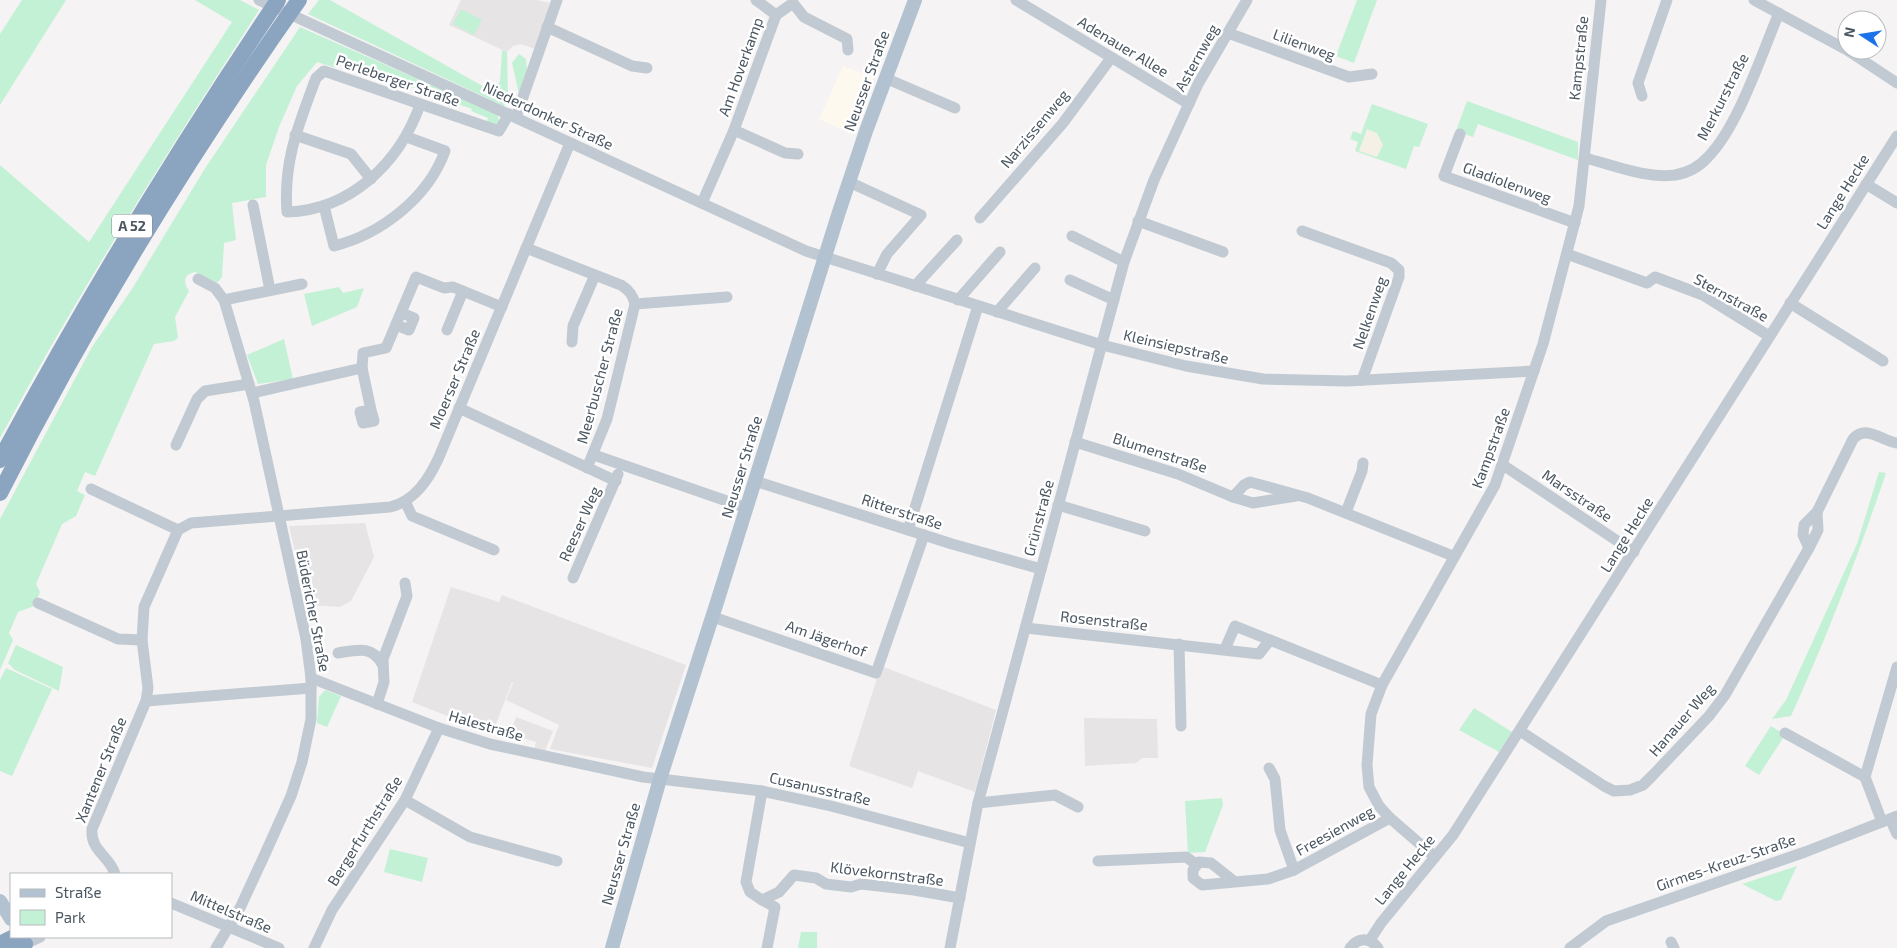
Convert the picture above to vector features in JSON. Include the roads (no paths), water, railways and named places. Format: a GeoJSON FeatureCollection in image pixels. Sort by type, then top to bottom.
{"type":"FeatureCollection","features":[{"type":"Feature","properties":{"kind":"highway","name":"A 52"},"geometry":{"type":"LineString","coordinates":[[0,460],[97,284],[174,158],[278,0]]}},
{"type":"Feature","properties":{"kind":"highway","name":"A 52"},"geometry":{"type":"LineString","coordinates":[[0,493],[109,293],[186,169],[299,0]]}},
{"type":"Feature","properties":{"kind":"highway"},"geometry":{"type":"LineString","coordinates":[[0,944],[20,943]]}},
{"type":"Feature","properties":{"kind":"main road","name":"Neusser Straße"},"geometry":{"type":"LineString","coordinates":[[612,948],[660,779],[713,617],[848,182],[915,0]]}},
{"type":"Feature","properties":{"kind":"main road"},"geometry":{"type":"LineString","coordinates":[[0,900],[10,917]]}},
{"type":"Feature","properties":{"kind":"street","name":"Niederdonker Straße"},"geometry":{"type":"LineString","coordinates":[[259,0],[824,258]]}},
{"type":"Feature","properties":{"kind":"street"},"geometry":{"type":"LineString","coordinates":[[512,116],[557,0]]}},
{"type":"Feature","properties":{"kind":"street","name":"Am Hoverkamp"},"geometry":{"type":"LineString","coordinates":[[756,0],[776,14]]}},
{"type":"Feature","properties":{"kind":"street","name":"Adenauer Allee"},"geometry":{"type":"LineString","coordinates":[[1016,0],[1189,104]]}},
{"type":"Feature","properties":{"kind":"street","name":"Asternweg"},"geometry":{"type":"LineString","coordinates":[[1189,104],[1247,0]]}},
{"type":"Feature","properties":{"kind":"street","name":"Kampstraße"},"geometry":{"type":"LineString","coordinates":[[1435,857],[1390,818],[1372,796],[1367,776],[1371,714],[1382,685],[1453,556],[1486,504],[1503,465],[1534,371],[1575,224],[1585,158],[1601,0]]}},
{"type":"Feature","properties":{"kind":"street"},"geometry":{"type":"LineString","coordinates":[[1642,96],[1638,83],[1667,0]]}},
{"type":"Feature","properties":{"kind":"street"},"geometry":{"type":"LineString","coordinates":[[1754,0],[1847,50],[1897,83]]}},
{"type":"Feature","properties":{"kind":"street","name":"Am Hoverkamp"},"geometry":{"type":"LineString","coordinates":[[702,203],[734,130],[776,14],[795,1],[804,18],[847,39],[848,50]]}},
{"type":"Feature","properties":{"kind":"street","name":"Merkurstraße"},"geometry":{"type":"LineString","coordinates":[[1585,158],[1652,175],[1684,172],[1701,164],[1714,150],[1731,122],[1779,13]]}},
{"type":"Feature","properties":{"kind":"street"},"geometry":{"type":"LineString","coordinates":[[548,27],[632,66],[647,68]]}},
{"type":"Feature","properties":{"kind":"street","name":"Lilienweg"},"geometry":{"type":"LineString","coordinates":[[1228,33],[1349,77],[1372,74]]}},
{"type":"Feature","properties":{"kind":"street","name":"Narzissenweg"},"geometry":{"type":"LineString","coordinates":[[980,218],[1063,123],[1111,58]]}},
{"type":"Feature","properties":{"kind":"street","name":"Perleberger Straße"},"geometry":{"type":"LineString","coordinates":[[324,206],[300,212],[287,212],[286,175],[295,135],[316,78],[324,71],[499,131],[512,116]]}},
{"type":"Feature","properties":{"kind":"street"},"geometry":{"type":"LineString","coordinates":[[885,78],[955,108]]}},
{"type":"Feature","properties":{"kind":"street","name":"Grünstraße"},"geometry":{"type":"LineString","coordinates":[[950,948],[978,803],[1124,262],[1138,221],[1189,104]]}},
{"type":"Feature","properties":{"kind":"street"},"geometry":{"type":"LineString","coordinates":[[406,137],[445,151],[435,172],[426,185],[397,214],[367,234],[334,246],[324,206],[356,190],[372,179],[392,158],[406,137],[420,105]]}},
{"type":"Feature","properties":{"kind":"street","name":"Am Hoverkamp"},"geometry":{"type":"LineString","coordinates":[[734,130],[785,153],[798,154]]}},
{"type":"Feature","properties":{"kind":"street","name":"Gladiolenweg"},"geometry":{"type":"LineString","coordinates":[[1460,134],[1444,176],[1575,224]]}},
{"type":"Feature","properties":{"kind":"street"},"geometry":{"type":"LineString","coordinates":[[295,135],[351,154],[372,179]]}},
{"type":"Feature","properties":{"kind":"street","name":"Lange Hecke"},"geometry":{"type":"LineString","coordinates":[[1374,944],[1381,923],[1453,835],[1897,136]]}},
{"type":"Feature","properties":{"kind":"street","name":"Moerser Straße"},"geometry":{"type":"LineString","coordinates":[[405,501],[428,478],[570,143]]}},
{"type":"Feature","properties":{"kind":"street"},"geometry":{"type":"LineString","coordinates":[[848,182],[921,215],[887,254],[877,274]]}},
{"type":"Feature","properties":{"kind":"street"},"geometry":{"type":"LineString","coordinates":[[1866,184],[1897,203]]}},
{"type":"Feature","properties":{"kind":"street"},"geometry":{"type":"LineString","coordinates":[[253,205],[270,290]]}},
{"type":"Feature","properties":{"kind":"street"},"geometry":{"type":"LineString","coordinates":[[1138,221],[1223,252]]}},
{"type":"Feature","properties":{"kind":"street","name":"Nelkenweg"},"geometry":{"type":"LineString","coordinates":[[1302,231],[1391,264],[1399,270],[1399,277],[1362,380]]}},
{"type":"Feature","properties":{"kind":"street"},"geometry":{"type":"LineString","coordinates":[[1072,236],[1124,262]]}},
{"type":"Feature","properties":{"kind":"street"},"geometry":{"type":"LineString","coordinates":[[915,286],[957,240]]}},
{"type":"Feature","properties":{"kind":"street","name":"Meerbuscher Straße"},"geometry":{"type":"LineString","coordinates":[[526,248],[626,289],[632,295],[635,304],[607,419],[588,468]]}},
{"type":"Feature","properties":{"kind":"street"},"geometry":{"type":"LineString","coordinates":[[958,300],[1000,252]]}},
{"type":"Feature","properties":{"kind":"street","name":"Sternstraße"},"geometry":{"type":"LineString","coordinates":[[1567,254],[1647,283],[1655,277],[1692,291],[1725,308],[1769,336]]}},
{"type":"Feature","properties":{"kind":"street","name":"Kleinsiepstraße"},"geometry":{"type":"LineString","coordinates":[[824,258],[1102,345],[1186,366],[1263,379],[1362,380],[1534,371]]}},
{"type":"Feature","properties":{"kind":"street"},"geometry":{"type":"LineString","coordinates":[[997,312],[1035,268]]}},
{"type":"Feature","properties":{"kind":"street"},"geometry":{"type":"LineString","coordinates":[[572,342],[574,326],[595,275]]}},
{"type":"Feature","properties":{"kind":"street"},"geometry":{"type":"LineString","coordinates":[[371,410],[362,368],[362,354],[386,348],[416,277],[444,288],[453,287],[502,307]]}},
{"type":"Feature","properties":{"kind":"street"},"geometry":{"type":"LineString","coordinates":[[198,279],[215,288],[224,300],[302,284]]}},
{"type":"Feature","properties":{"kind":"street"},"geometry":{"type":"LineString","coordinates":[[1070,280],[1114,300]]}},
{"type":"Feature","properties":{"kind":"street"},"geometry":{"type":"LineString","coordinates":[[447,330],[463,291]]}},
{"type":"Feature","properties":{"kind":"street","name":"Meerbuscher Straße"},"geometry":{"type":"LineString","coordinates":[[635,304],[727,297]]}},
{"type":"Feature","properties":{"kind":"street","name":"Büdericher Straße"},"geometry":{"type":"LineString","coordinates":[[216,948],[240,908],[291,796],[308,739],[311,683],[306,639],[251,388],[224,300]]}},
{"type":"Feature","properties":{"kind":"street"},"geometry":{"type":"LineString","coordinates":[[1790,303],[1884,361]]}},
{"type":"Feature","properties":{"kind":"street"},"geometry":{"type":"LineString","coordinates":[[908,530],[978,306]]}},
{"type":"Feature","properties":{"kind":"street"},"geometry":{"type":"LineString","coordinates":[[176,445],[197,399],[205,391],[251,388],[362,368]]}},
{"type":"Feature","properties":{"kind":"street"},"geometry":{"type":"LineString","coordinates":[[459,408],[616,481]]}},
{"type":"Feature","properties":{"kind":"street","name":"Hanauer Weg"},"geometry":{"type":"LineString","coordinates":[[1520,731],[1604,786],[1622,792],[1643,785],[1709,716],[1725,695],[1808,548],[1803,531],[1807,520],[1817,512],[1856,435],[1866,432],[1897,443]]}},
{"type":"Feature","properties":{"kind":"street","name":"Blumenstraße"},"geometry":{"type":"LineString","coordinates":[[1075,442],[1178,474],[1233,498],[1253,503],[1300,495]]}},
{"type":"Feature","properties":{"kind":"street"},"geometry":{"type":"LineString","coordinates":[[594,455],[747,508]]}},
{"type":"Feature","properties":{"kind":"street"},"geometry":{"type":"LineString","coordinates":[[1346,512],[1362,471],[1362,463]]}},
{"type":"Feature","properties":{"kind":"street","name":"Marsstraße"},"geometry":{"type":"LineString","coordinates":[[1503,465],[1634,552]]}},
{"type":"Feature","properties":{"kind":"street","name":"Reeser Weg"},"geometry":{"type":"LineString","coordinates":[[573,578],[622,466]]}},
{"type":"Feature","properties":{"kind":"street","name":"Ritterstraße"},"geometry":{"type":"LineString","coordinates":[[755,481],[924,535],[1041,569]]}},
{"type":"Feature","properties":{"kind":"street","name":"Blumenstraße"},"geometry":{"type":"LineString","coordinates":[[1233,498],[1244,485],[1250,482],[1300,495],[1453,556]]}},
{"type":"Feature","properties":{"kind":"street"},"geometry":{"type":"LineString","coordinates":[[91,489],[178,530],[191,522],[390,506],[405,501],[412,516],[494,550]]}},
{"type":"Feature","properties":{"kind":"street"},"geometry":{"type":"LineString","coordinates":[[1058,505],[1145,531]]}},
{"type":"Feature","properties":{"kind":"street","name":"Xantener Straße"},"geometry":{"type":"LineString","coordinates":[[115,873],[110,863],[93,844],[92,829],[146,701],[148,688],[142,640],[144,607],[178,530]]}},
{"type":"Feature","properties":{"kind":"street","name":"Am Jägerhof"},"geometry":{"type":"LineString","coordinates":[[713,617],[876,673],[924,535]]}},
{"type":"Feature","properties":{"kind":"street"},"geometry":{"type":"LineString","coordinates":[[377,704],[384,682],[382,664],[407,596],[404,583]]}},
{"type":"Feature","properties":{"kind":"street"},"geometry":{"type":"LineString","coordinates":[[38,603],[118,639],[142,640]]}},
{"type":"Feature","properties":{"kind":"street"},"geometry":{"type":"LineString","coordinates":[[1225,649],[1235,626],[1382,685]]}},
{"type":"Feature","properties":{"kind":"street","name":"Rosenstraße"},"geometry":{"type":"LineString","coordinates":[[1026,628],[1262,653],[1270,640]]}},
{"type":"Feature","properties":{"kind":"street"},"geometry":{"type":"LineString","coordinates":[[338,652],[369,650],[388,644]]}},
{"type":"Feature","properties":{"kind":"street"},"geometry":{"type":"LineString","coordinates":[[1179,644],[1181,726]]}},
{"type":"Feature","properties":{"kind":"street"},"geometry":{"type":"LineString","coordinates":[[369,650],[376,654],[382,664]]}},
{"type":"Feature","properties":{"kind":"street"},"geometry":{"type":"LineString","coordinates":[[1865,777],[1897,667]]}},
{"type":"Feature","properties":{"kind":"street"},"geometry":{"type":"LineString","coordinates":[[146,701],[311,683]]}},
{"type":"Feature","properties":{"kind":"street","name":"Halestraße"},"geometry":{"type":"LineString","coordinates":[[311,683],[490,744],[660,779]]}},
{"type":"Feature","properties":{"kind":"street","name":"Bergerfurthstraße"},"geometry":{"type":"LineString","coordinates":[[314,948],[332,910],[405,800],[439,728]]}},
{"type":"Feature","properties":{"kind":"street"},"geometry":{"type":"LineString","coordinates":[[1785,733],[1865,777],[1897,834]]}},
{"type":"Feature","properties":{"kind":"street","name":"Freesienweg"},"geometry":{"type":"LineString","coordinates":[[1269,768],[1275,779],[1280,830],[1294,870]]}},
{"type":"Feature","properties":{"kind":"street","name":"Cusanusstraße"},"geometry":{"type":"LineString","coordinates":[[660,779],[762,791],[831,806],[970,843]]}},
{"type":"Feature","properties":{"kind":"street"},"geometry":{"type":"LineString","coordinates":[[762,791],[746,882],[750,892],[775,908],[767,948]]}},
{"type":"Feature","properties":{"kind":"street"},"geometry":{"type":"LineString","coordinates":[[978,803],[1054,795],[1061,796],[1078,807]]}},
{"type":"Feature","properties":{"kind":"street"},"geometry":{"type":"LineString","coordinates":[[405,800],[470,837],[557,861]]}},
{"type":"Feature","properties":{"kind":"street","name":"Freesienweg"},"geometry":{"type":"LineString","coordinates":[[1196,864],[1193,876],[1200,885],[1268,879],[1294,870],[1390,818]]}},
{"type":"Feature","properties":{"kind":"street","name":"Girmes-Kreuz-Straße"},"geometry":{"type":"LineString","coordinates":[[1570,948],[1606,921],[1797,855],[1890,819]]}},
{"type":"Feature","properties":{"kind":"street"},"geometry":{"type":"LineString","coordinates":[[1098,861],[1186,857],[1196,864],[1203,861],[1211,862],[1235,882]]}},
{"type":"Feature","properties":{"kind":"street","name":"Klövekornstraße"},"geometry":{"type":"LineString","coordinates":[[762,900],[779,892],[794,875],[816,878],[826,884],[851,887],[861,884],[906,888],[960,898]]}},
{"type":"Feature","properties":{"kind":"street","name":"Mittelstraße"},"geometry":{"type":"LineString","coordinates":[[172,903],[279,948]]}},
{"type":"Feature","properties":{"kind":"street"},"geometry":{"type":"LineString","coordinates":[[20,943],[37,938]]}},
{"type":"Feature","properties":{"kind":"street"},"geometry":{"type":"LineString","coordinates":[[1350,948],[1356,941],[1374,944]]}}]}
